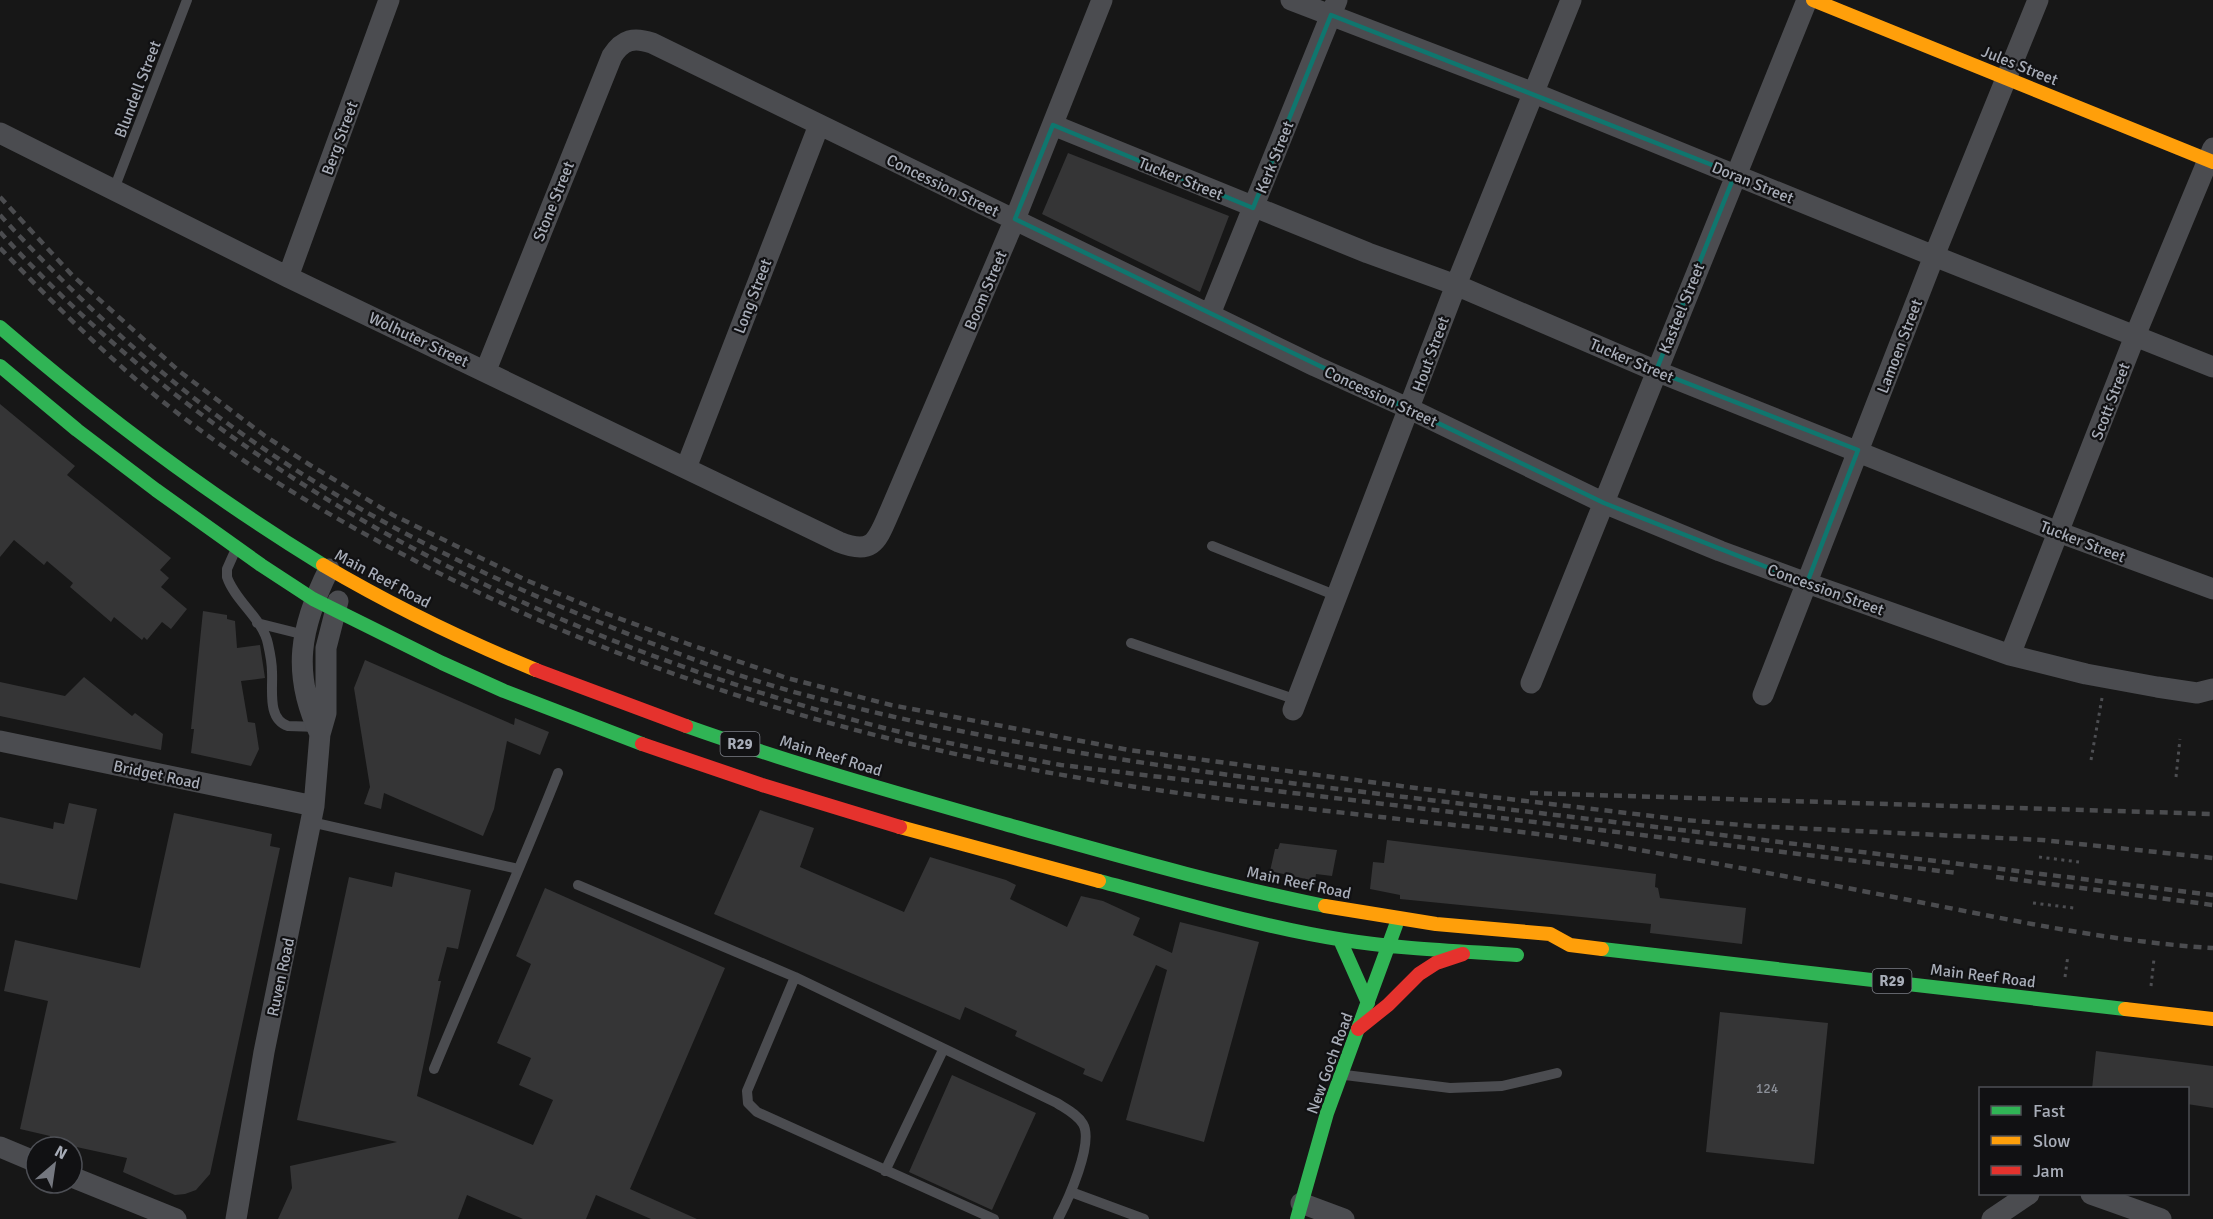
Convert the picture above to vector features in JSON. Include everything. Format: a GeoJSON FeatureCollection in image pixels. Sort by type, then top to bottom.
{"type":"FeatureCollection","features":[{"type":"Feature","properties":{"kind":"main road","name":"Jules Street"},"geometry":{"type":"LineString","coordinates":[[1813,0],[2211,157]]}},
{"type":"Feature","properties":{"kind":"main road","name":"Main Reef Road"},"geometry":{"type":"LineString","coordinates":[[0,327],[108,415],[201,484],[279,538],[338,574],[381,598],[491,651],[603,697],[711,735],[933,803],[1159,866],[1257,891],[1398,919],[1501,931],[1550,934],[1570,945],[2213,1019]]}},
{"type":"Feature","properties":{"kind":"main road","name":"R29"},"geometry":{"type":"LineString","coordinates":[[0,366],[80,433],[236,548],[315,600],[412,649],[576,720],[713,769],[969,847],[1269,925],[1389,947],[1530,956]]}},
{"type":"Feature","properties":{"kind":"main road","name":"New Goch Road"},"geometry":{"type":"LineString","coordinates":[[1299,1211],[1327,1113],[1398,919]]}},
{"type":"Feature","properties":{"kind":"main road"},"geometry":{"type":"LineString","coordinates":[[1341,940],[1344,952],[1368,1003]]}},
{"type":"Feature","properties":{"kind":"main road"},"geometry":{"type":"LineString","coordinates":[[1556,953],[1570,945]]}},
{"type":"Feature","properties":{"kind":"main road"},"geometry":{"type":"LineString","coordinates":[[1358,1029],[1388,1005],[1419,974],[1436,963],[1473,951]]}},
{"type":"Feature","properties":{"kind":"street","name":"Berg Street"},"geometry":{"type":"LineString","coordinates":[[288,277],[389,0]]}},
{"type":"Feature","properties":{"kind":"street","name":"Boom Street"},"geometry":{"type":"LineString","coordinates":[[839,542],[864,548],[873,544],[879,535],[1015,219],[1102,0]]}},
{"type":"Feature","properties":{"kind":"street","name":"Doran Street"},"geometry":{"type":"LineString","coordinates":[[1291,0],[1334,8],[1534,93],[2213,367]]}},
{"type":"Feature","properties":{"kind":"street","name":"Hout Street"},"geometry":{"type":"LineString","coordinates":[[1295,705],[1456,285],[1571,0]]}},
{"type":"Feature","properties":{"kind":"street","name":"Kasteel Street"},"geometry":{"type":"LineString","coordinates":[[1530,683],[1807,0]]}},
{"type":"Feature","properties":{"kind":"street","name":"Lamoen Street"},"geometry":{"type":"LineString","coordinates":[[1763,694],[1934,256],[2038,0]]}},
{"type":"Feature","properties":{"kind":"street","name":"Kerk Street"},"geometry":{"type":"LineString","coordinates":[[1210,314],[1334,8]]}},
{"type":"Feature","properties":{"kind":"street","name":"Concession Street"},"geometry":{"type":"LineString","coordinates":[[631,39],[652,43],[1604,504],[1720,551],[2010,655],[2106,678],[2157,687],[2197,693],[2213,689]]}},
{"type":"Feature","properties":{"kind":"street","name":"Stone Street"},"geometry":{"type":"LineString","coordinates":[[486,370],[612,56],[624,42],[631,39]]}},
{"type":"Feature","properties":{"kind":"street","name":"Long Street"},"geometry":{"type":"LineString","coordinates":[[686,468],[819,125]]}},
{"type":"Feature","properties":{"kind":"street","name":"Tucker Street"},"geometry":{"type":"LineString","coordinates":[[1053,125],[1253,208],[1456,285],[1656,371],[2058,532],[2213,589]]}},
{"type":"Feature","properties":{"kind":"street","name":"Wolhuter Street"},"geometry":{"type":"LineString","coordinates":[[0,133],[288,277],[486,370],[839,542]]}},
{"type":"Feature","properties":{"kind":"street","name":"Scott Street"},"geometry":{"type":"LineString","coordinates":[[2010,655],[2135,336],[2211,157]]}},
{"type":"Feature","properties":{"kind":"street","name":"Ruven Road"},"geometry":{"type":"LineString","coordinates":[[320,729],[309,710],[302,678],[305,635],[315,600],[338,574]]}},
{"type":"Feature","properties":{"kind":"street","name":"Ruven Road"},"geometry":{"type":"LineString","coordinates":[[236,1219],[264,1052],[313,814],[320,729],[326,713],[326,648],[335,610],[338,574]]}},
{"type":"Feature","properties":{"kind":"street","name":"Bridget Road"},"geometry":{"type":"LineString","coordinates":[[0,741],[313,814]]}},
{"type":"Feature","properties":{"kind":"street"},"geometry":{"type":"LineString","coordinates":[[0,1147],[24,1157]]}},
{"type":"Feature","properties":{"kind":"street"},"geometry":{"type":"LineString","coordinates":[[84,1182],[176,1219]]}},
{"type":"Feature","properties":{"kind":"street"},"geometry":{"type":"LineString","coordinates":[[1992,1219],[2028,1195]]}},
{"type":"Feature","properties":{"kind":"street"},"geometry":{"type":"LineString","coordinates":[[2094,1195],[2161,1219]]}},
{"type":"Feature","properties":{"kind":"street"},"geometry":{"type":"LineString","coordinates":[[1299,1211],[1344,1219]]}},
{"type":"Feature","properties":{"kind":"lane","name":"Blundell Street"},"geometry":{"type":"LineString","coordinates":[[114,189],[187,0]]}},
{"type":"Feature","properties":{"kind":"lane"},"geometry":{"type":"LineString","coordinates":[[1212,546],[1337,596]]}},
{"type":"Feature","properties":{"kind":"lane"},"geometry":{"type":"LineString","coordinates":[[236,548],[227,569],[228,581],[268,642],[276,717],[284,725],[320,729]]}},
{"type":"Feature","properties":{"kind":"lane"},"geometry":{"type":"LineString","coordinates":[[257,623],[305,635]]}},
{"type":"Feature","properties":{"kind":"lane"},"geometry":{"type":"LineString","coordinates":[[1131,643],[1295,705]]}},
{"type":"Feature","properties":{"kind":"lane"},"geometry":{"type":"LineString","coordinates":[[434,1069],[558,773]]}},
{"type":"Feature","properties":{"kind":"lane"},"geometry":{"type":"LineString","coordinates":[[313,814],[518,869]]}},
{"type":"Feature","properties":{"kind":"lane"},"geometry":{"type":"LineString","coordinates":[[578,885],[795,977],[1057,1103],[1074,1114],[1084,1125],[1086,1139],[1071,1192],[1058,1219]]}},
{"type":"Feature","properties":{"kind":"lane"},"geometry":{"type":"LineString","coordinates":[[795,977],[747,1091],[748,1103],[757,1112],[994,1219]]}},
{"type":"Feature","properties":{"kind":"lane"},"geometry":{"type":"LineString","coordinates":[[885,1171],[944,1050]]}},
{"type":"Feature","properties":{"kind":"lane"},"geometry":{"type":"LineString","coordinates":[[1341,1075],[1450,1088],[1502,1086],[1557,1073]]}},
{"type":"Feature","properties":{"kind":"lane"},"geometry":{"type":"LineString","coordinates":[[1071,1192],[1144,1219]]}},
{"type":"Feature","properties":{"kind":"path"},"geometry":{"type":"LineString","coordinates":[[2091,760],[2106,678]]}},
{"type":"Feature","properties":{"kind":"path"},"geometry":{"type":"LineString","coordinates":[[2176,777],[2180,739]]}},
{"type":"Feature","properties":{"kind":"path"},"geometry":{"type":"LineString","coordinates":[[2039,856],[2079,862]]}},
{"type":"Feature","properties":{"kind":"path"},"geometry":{"type":"LineString","coordinates":[[2033,903],[2074,908]]}},
{"type":"Feature","properties":{"kind":"path"},"geometry":{"type":"LineString","coordinates":[[2067,969],[2068,955]]}},
{"type":"Feature","properties":{"kind":"path"},"geometry":{"type":"LineString","coordinates":[[2151,984],[2154,958]]}},
{"type":"Feature","properties":{"kind":"highlighted area"},"geometry":{"type":"Polygon","coordinates":[[[1331,15],[1735,174],[1656,371],[1858,450],[1807,583],[1604,503],[1015,219],[1053,125],[1253,208],[1331,15]]]}},
{"type":"Feature","properties":{"kind":"building"},"geometry":{"type":"Polygon","coordinates":[[[1068,153],[1229,216],[1200,292],[1042,214],[1068,153]]]}},
{"type":"Feature","properties":{"kind":"building"},"geometry":{"type":"Polygon","coordinates":[[[0,404],[75,466],[67,475],[171,558],[160,570],[169,578],[161,587],[187,609],[171,629],[162,622],[147,640],[144,637],[142,640],[114,617],[111,622],[70,587],[73,583],[47,561],[44,565],[14,540],[0,557],[0,404]]]}},
{"type":"Feature","properties":{"kind":"building"},"geometry":{"type":"Polygon","coordinates":[[[203,611],[227,615],[227,619],[235,621],[237,648],[260,645],[265,678],[241,681],[248,722],[255,723],[259,749],[251,766],[191,753],[194,729],[191,729],[203,611]]]}},
{"type":"Feature","properties":{"kind":"building"},"geometry":{"type":"Polygon","coordinates":[[[365,660],[514,725],[515,718],[549,732],[540,755],[507,741],[494,809],[483,836],[384,793],[381,809],[364,804],[370,787],[354,688],[365,660]]]}},
{"type":"Feature","properties":{"kind":"building"},"geometry":{"type":"Polygon","coordinates":[[[84,677],[132,716],[135,713],[163,734],[161,750],[0,716],[0,682],[65,696],[84,677]]]}},
{"type":"Feature","properties":{"kind":"building"},"geometry":{"type":"Polygon","coordinates":[[[69,803],[97,809],[77,900],[0,883],[0,817],[53,829],[54,822],[64,824],[69,803]]]}},
{"type":"Feature","properties":{"kind":"building"},"geometry":{"type":"Polygon","coordinates":[[[760,810],[814,828],[800,867],[904,912],[930,857],[1016,885],[1010,899],[1067,927],[1081,896],[1103,901],[1140,918],[1133,935],[1172,953],[1180,922],[1259,942],[1204,1142],[1126,1120],[1167,970],[1156,965],[1102,1082],[1083,1074],[1085,1069],[1015,1036],[1017,1031],[965,1007],[960,1020],[714,914],[760,810]]]}},
{"type":"Feature","properties":{"kind":"building"},"geometry":{"type":"Polygon","coordinates":[[[174,813],[272,834],[270,846],[280,848],[210,1174],[196,1190],[185,1194],[175,1195],[123,1172],[127,1158],[84,1149],[84,1135],[46,1135],[20,1129],[48,1001],[4,991],[15,940],[140,968],[174,813]]]}},
{"type":"Feature","properties":{"kind":"building"},"geometry":{"type":"Polygon","coordinates":[[[1387,840],[1656,874],[1655,887],[1658,888],[1660,898],[1746,908],[1742,944],[1650,933],[1651,924],[1400,899],[1400,895],[1370,889],[1373,862],[1384,863],[1387,840]]]}},
{"type":"Feature","properties":{"kind":"building"},"geometry":{"type":"Polygon","coordinates":[[[1280,843],[1337,850],[1332,876],[1316,874],[1315,881],[1270,871],[1275,849],[1278,849],[1280,843]]]}},
{"type":"Feature","properties":{"kind":"building"},"geometry":{"type":"Polygon","coordinates":[[[395,872],[471,890],[458,949],[447,947],[438,981],[441,981],[417,1096],[533,1145],[553,1100],[519,1085],[531,1058],[497,1043],[531,964],[516,956],[545,888],[725,968],[630,1189],[697,1219],[651,1219],[596,1195],[586,1219],[523,1219],[467,1195],[458,1219],[278,1219],[292,1188],[290,1166],[397,1142],[297,1120],[349,877],[392,887],[395,872]]]}},
{"type":"Feature","properties":{"kind":"building"},"geometry":{"type":"Polygon","coordinates":[[[1720,1012],[1828,1023],[1814,1164],[1706,1152],[1720,1012]]]}},
{"type":"Feature","properties":{"kind":"building"},"geometry":{"type":"Polygon","coordinates":[[[2096,1051],[2213,1066],[2213,1108],[2189,1104],[2189,1087],[2092,1087],[2096,1051]]]}},
{"type":"Feature","properties":{"kind":"building"},"geometry":{"type":"Polygon","coordinates":[[[952,1075],[1036,1113],[992,1210],[909,1172],[952,1075]]]}},
{"type":"Feature","properties":{"kind":"railway"},"geometry":{"type":"LineString","coordinates":[[0,197],[72,275],[179,371],[265,436],[310,465],[393,515],[526,580],[602,612],[787,678],[891,705],[1129,750],[1416,788],[1753,826],[2042,840],[2213,858]]}},
{"type":"Feature","properties":{"kind":"railway"},"geometry":{"type":"LineString","coordinates":[[0,215],[79,297],[163,373],[213,413],[265,450],[319,484],[374,517],[489,575],[631,635],[757,681],[889,716],[1049,748],[1130,761],[1292,783],[2213,895]]}},
{"type":"Feature","properties":{"kind":"railway"},"geometry":{"type":"LineString","coordinates":[[0,232],[91,324],[190,406],[296,480],[407,545],[523,602],[642,652],[764,694],[888,729],[1061,765],[1957,873]]}},
{"type":"Feature","properties":{"kind":"railway"},"geometry":{"type":"LineString","coordinates":[[0,248],[71,320],[146,388],[239,458],[304,499],[406,556],[491,598],[577,636],[664,670],[752,700],[932,749],[1117,784],[1232,800],[1567,838],[1743,868],[2065,930],[2139,941],[2213,948]]}},
{"type":"Feature","properties":{"kind":"railway"},"geometry":{"type":"LineString","coordinates":[[1530,793],[2213,814]]}},
{"type":"Feature","properties":{"kind":"railway"},"geometry":{"type":"LineString","coordinates":[[1996,877],[2213,905]]}},
{"type":"Feature","properties":{"kind":"traffic: fast"},"geometry":{"type":"LineString","coordinates":[[0,327],[77,391],[197,482],[323,565]]}},
{"type":"Feature","properties":{"kind":"traffic: fast"},"geometry":{"type":"LineString","coordinates":[[0,366],[77,430],[156,490],[313,599],[504,691],[642,744]]}},
{"type":"Feature","properties":{"kind":"traffic: fast"},"geometry":{"type":"LineString","coordinates":[[686,726],[889,791],[1129,859],[1325,906]]}},
{"type":"Feature","properties":{"kind":"traffic: fast"},"geometry":{"type":"LineString","coordinates":[[1099,881],[1221,914],[1313,935],[1387,946],[1517,955]]}},
{"type":"Feature","properties":{"kind":"traffic: fast"},"geometry":{"type":"LineString","coordinates":[[1297,1219],[1327,1113],[1396,925]]}},
{"type":"Feature","properties":{"kind":"traffic: fast"},"geometry":{"type":"LineString","coordinates":[[1340,940],[1368,1003]]}},
{"type":"Feature","properties":{"kind":"traffic: fast"},"geometry":{"type":"LineString","coordinates":[[1602,949],[2125,1009]]}},
{"type":"Feature","properties":{"kind":"traffic: slow"},"geometry":{"type":"LineString","coordinates":[[1813,0],[2213,162]]}},
{"type":"Feature","properties":{"kind":"traffic: slow"},"geometry":{"type":"LineString","coordinates":[[323,565],[428,621],[536,670]]}},
{"type":"Feature","properties":{"kind":"traffic: slow"},"geometry":{"type":"LineString","coordinates":[[900,827],[1099,881]]}},
{"type":"Feature","properties":{"kind":"traffic: slow"},"geometry":{"type":"LineString","coordinates":[[1325,906],[1436,924],[1550,934],[1570,945],[1602,949]]}},
{"type":"Feature","properties":{"kind":"traffic: slow"},"geometry":{"type":"LineString","coordinates":[[2125,1009],[2213,1019]]}},
{"type":"Feature","properties":{"kind":"traffic: jam"},"geometry":{"type":"LineString","coordinates":[[536,670],[686,726]]}},
{"type":"Feature","properties":{"kind":"traffic: jam"},"geometry":{"type":"LineString","coordinates":[[642,744],[762,785],[900,827]]}},
{"type":"Feature","properties":{"kind":"traffic: jam"},"geometry":{"type":"LineString","coordinates":[[1358,1029],[1388,1005],[1419,974],[1436,963],[1463,954]]}}]}
